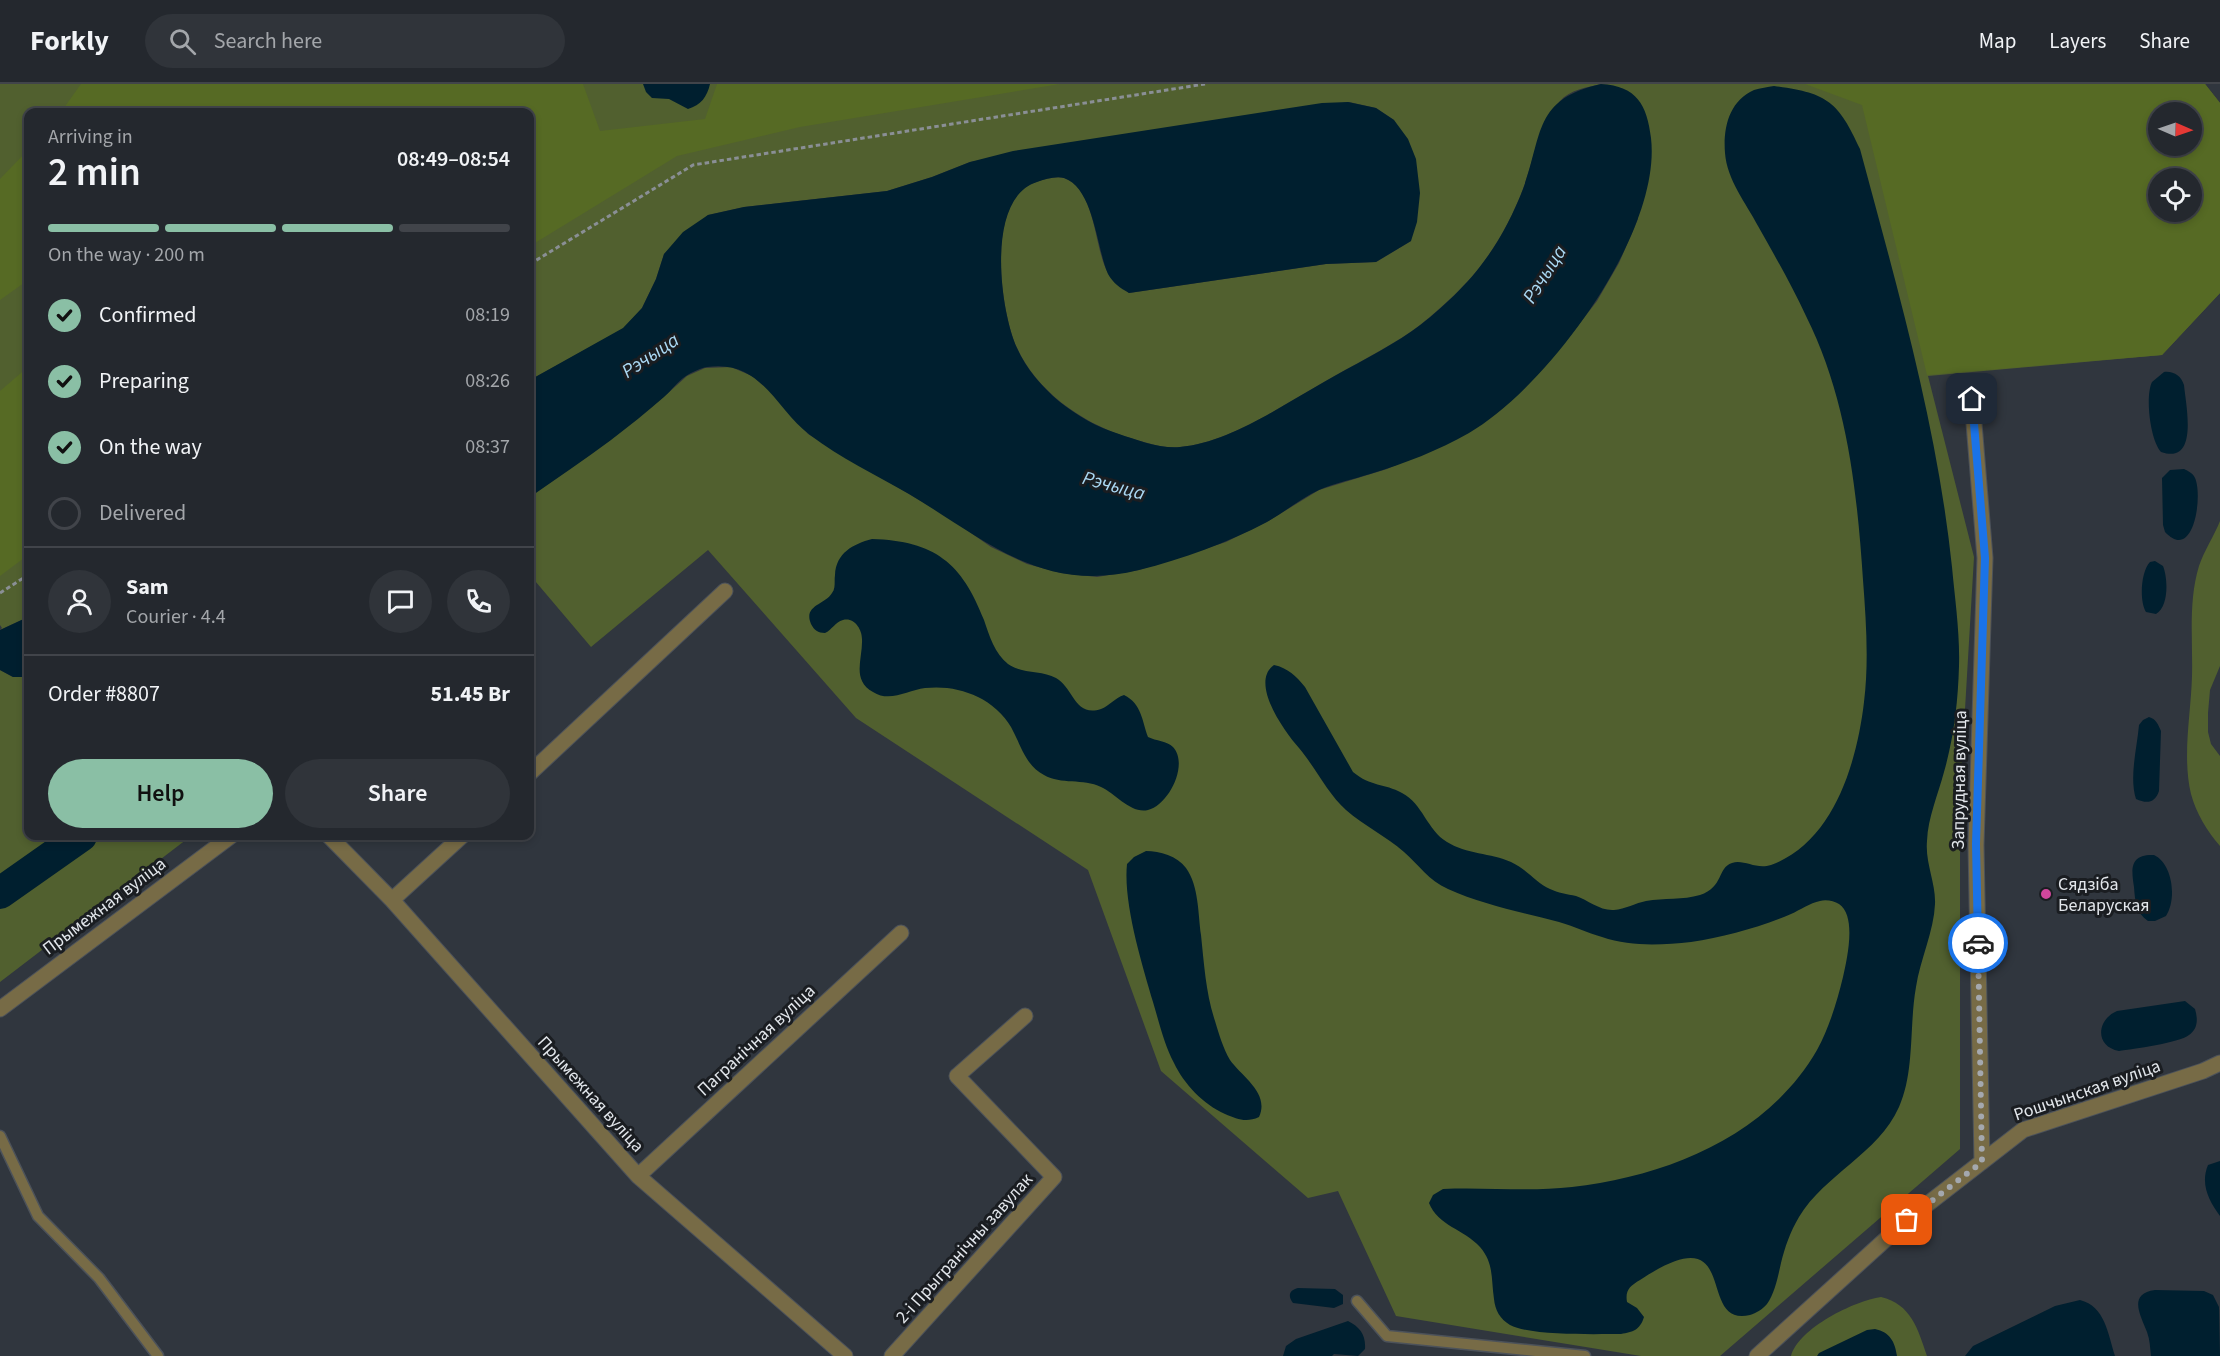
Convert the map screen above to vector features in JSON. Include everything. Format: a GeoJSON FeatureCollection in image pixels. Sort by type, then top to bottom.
{"type":"FeatureCollection","features":[{"type":"Feature","properties":{"kind":"street","name":"Запрудная вуліца"},"geometry":{"type":"LineString","coordinates":[[1972,399],[1985,558],[1976,844],[1982,1162]]}},
{"type":"Feature","properties":{"kind":"street"},"geometry":{"type":"LineString","coordinates":[[534,769],[725,591]]}},
{"type":"Feature","properties":{"kind":"street","name":"Прымежная вуліца"},"geometry":{"type":"LineString","coordinates":[[0,1009],[226,840]]}},
{"type":"Feature","properties":{"kind":"street","name":"Прымежная вуліца"},"geometry":{"type":"LineString","coordinates":[[333,840],[392,900],[638,1176],[845,1356]]}},
{"type":"Feature","properties":{"kind":"street"},"geometry":{"type":"LineString","coordinates":[[392,900],[458,840]]}},
{"type":"Feature","properties":{"kind":"street","name":"Пагранічная вуліца"},"geometry":{"type":"LineString","coordinates":[[638,1176],[901,933]]}},
{"type":"Feature","properties":{"kind":"street","name":"2-і Прыгранічны завулак"},"geometry":{"type":"LineString","coordinates":[[892,1356],[1054,1177],[957,1076],[1025,1016]]}},
{"type":"Feature","properties":{"kind":"street","name":"Рошчынская вуліца"},"geometry":{"type":"LineString","coordinates":[[1757,1356],[1907,1220],[2023,1130],[2203,1071],[2220,1063]]}},
{"type":"Feature","properties":{"kind":"lane"},"geometry":{"type":"LineString","coordinates":[[0,1136],[38,1216],[99,1278],[158,1356]]}},
{"type":"Feature","properties":{"kind":"lane"},"geometry":{"type":"LineString","coordinates":[[1357,1301],[1388,1336],[1585,1356]]}},
{"type":"Feature","properties":{"kind":"path"},"geometry":{"type":"LineString","coordinates":[[534,262],[693,165],[1205,84]]}},
{"type":"Feature","properties":{"kind":"path"},"geometry":{"type":"LineString","coordinates":[[0,593],[24,578]]}},
{"type":"Feature","properties":{"kind":"green space"},"geometry":{"type":"Polygon","coordinates":[[[0,84],[1601,84],[1568,94],[1560,101],[1546,122],[1519,199],[1500,237],[1476,272],[1430,317],[1391,345],[1254,422],[1217,439],[1180,447],[1152,444],[1108,430],[1062,403],[1036,378],[1017,348],[1006,309],[1001,257],[1003,232],[1009,209],[1020,192],[1036,182],[1061,177],[1075,184],[1088,206],[1108,273],[1129,293],[1326,264],[1376,262],[1411,241],[1394,120],[1376,108],[1349,102],[970,162],[887,191],[744,207],[708,215],[664,254],[656,279],[642,308],[623,329],[534,378],[534,108],[24,108],[24,619],[0,630],[2,628],[0,625],[0,84]]]}},
{"type":"Feature","properties":{"kind":"green space"},"geometry":{"type":"Polygon","coordinates":[[[81,84],[583,84],[600,131],[705,119],[717,84],[1060,84],[800,127],[677,156],[534,244],[534,108],[64,108],[81,84]]]}},
{"type":"Feature","properties":{"kind":"green space"},"geometry":{"type":"Polygon","coordinates":[[[1601,84],[2205,84],[2220,103],[2220,293],[2162,355],[1928,376],[1974,557],[1960,794],[1960,1149],[1720,1356],[1641,1356],[1396,1316],[1338,1191],[1308,1198],[1161,1071],[1088,870],[856,718],[708,550],[591,647],[534,580],[534,494],[609,441],[687,376],[705,368],[731,367],[752,376],[770,391],[808,434],[951,519],[991,547],[1027,564],[1061,573],[1097,577],[1139,570],[1226,542],[1270,520],[1319,490],[1387,469],[1469,432],[1503,408],[1536,376],[1597,301],[1619,263],[1638,219],[1601,84]]]}},
{"type":"Feature","properties":{"kind":"green space"},"geometry":{"type":"Polygon","coordinates":[[[1805,84],[2205,84],[2220,103],[2220,293],[2162,355],[1927,375],[1862,105],[1805,84]]]}},
{"type":"Feature","properties":{"kind":"green space"},"geometry":{"type":"Polygon","coordinates":[[[24,154],[24,283],[0,300],[0,179],[24,154]]]}},
{"type":"Feature","properties":{"kind":"green space"},"geometry":{"type":"Polygon","coordinates":[[[24,370],[24,558],[0,576],[0,391],[24,370]]]}},
{"type":"Feature","properties":{"kind":"green space"},"geometry":{"type":"Polygon","coordinates":[[[2220,521],[2220,666],[2210,690],[2208,732],[2211,744],[2220,756],[2220,846],[2202,822],[2193,801],[2188,780],[2187,750],[2192,676],[2193,593],[2199,566],[2220,521]]]}},
{"type":"Feature","properties":{"kind":"green space"},"geometry":{"type":"Polygon","coordinates":[[[0,670],[13,677],[24,677],[24,840],[186,840],[0,982],[0,670]]]}},
{"type":"Feature","properties":{"kind":"green space"},"geometry":{"type":"Polygon","coordinates":[[[1881,1297],[1900,1305],[1912,1319],[1927,1356],[1791,1356],[1796,1346],[1816,1326],[1843,1310],[1881,1297]]]}},
{"type":"Feature","properties":{"kind":"water"},"geometry":{"type":"Polygon","coordinates":[[[643,84],[710,84],[703,100],[688,109],[669,99],[652,98],[646,92],[643,84]]]}},
{"type":"Feature","properties":{"kind":"water"},"geometry":{"type":"Polygon","coordinates":[[[1601,84],[1623,89],[1638,99],[1647,116],[1651,138],[1650,176],[1638,218],[1619,261],[1594,304],[1564,344],[1532,381],[1500,411],[1469,433],[1408,461],[1319,490],[1267,522],[1204,550],[1139,570],[1104,576],[1073,575],[1043,569],[990,545],[909,494],[846,459],[810,435],[755,378],[726,367],[696,370],[686,376],[658,403],[611,440],[534,494],[534,378],[623,328],[642,308],[656,279],[664,254],[683,232],[708,215],[744,207],[887,191],[970,162],[1013,151],[1322,103],[1348,102],[1376,108],[1394,120],[1408,139],[1416,159],[1420,193],[1417,222],[1411,241],[1376,262],[1326,264],[1129,293],[1117,285],[1108,274],[1088,206],[1074,184],[1061,177],[1037,182],[1021,192],[1010,209],[1003,232],[1002,283],[1011,331],[1025,363],[1059,401],[1088,421],[1149,444],[1180,447],[1217,439],[1254,422],[1391,345],[1450,300],[1476,272],[1500,237],[1523,189],[1544,122],[1563,99],[1601,84]]]}},
{"type":"Feature","properties":{"kind":"water"},"geometry":{"type":"Polygon","coordinates":[[[1774,86],[1807,92],[1829,102],[1845,120],[1860,149],[1914,356],[1945,514],[1958,629],[1958,693],[1950,746],[1928,832],[1927,849],[1935,904],[1916,987],[1907,1079],[1899,1107],[1890,1123],[1865,1151],[1823,1188],[1799,1217],[1786,1245],[1772,1295],[1759,1311],[1750,1315],[1733,1314],[1724,1305],[1706,1264],[1693,1258],[1672,1262],[1633,1284],[1627,1294],[1627,1302],[1637,1308],[1644,1317],[1638,1328],[1632,1331],[1621,1334],[1580,1334],[1520,1329],[1506,1323],[1497,1310],[1488,1259],[1474,1241],[1433,1211],[1429,1203],[1433,1195],[1443,1189],[1556,1188],[1607,1182],[1678,1162],[1742,1129],[1771,1107],[1796,1080],[1821,1042],[1829,1024],[1845,969],[1849,928],[1845,910],[1839,904],[1822,900],[1791,914],[1742,931],[1691,942],[1635,944],[1613,940],[1559,922],[1461,895],[1441,886],[1397,846],[1339,804],[1278,719],[1267,695],[1265,683],[1267,673],[1274,665],[1288,670],[1295,676],[1305,687],[1353,772],[1409,798],[1434,831],[1447,842],[1462,849],[1511,862],[1550,889],[1576,896],[1604,909],[1614,910],[1646,901],[1700,895],[1708,892],[1717,883],[1727,865],[1741,862],[1760,866],[1771,865],[1793,854],[1811,838],[1826,819],[1838,797],[1855,750],[1866,687],[1866,626],[1861,546],[1853,479],[1848,445],[1831,379],[1820,347],[1801,305],[1738,191],[1726,163],[1725,134],[1733,108],[1745,95],[1754,90],[1774,86]]]}},
{"type":"Feature","properties":{"kind":"water"},"geometry":{"type":"Polygon","coordinates":[[[2164,372],[2174,373],[2181,379],[2187,406],[2186,442],[2181,450],[2173,454],[2161,452],[2151,428],[2150,389],[2152,382],[2164,372]]]}},
{"type":"Feature","properties":{"kind":"water"},"geometry":{"type":"Polygon","coordinates":[[[2184,469],[2192,473],[2195,478],[2197,511],[2189,533],[2183,539],[2175,539],[2165,532],[2163,525],[2162,478],[2170,470],[2184,469]]]}},
{"type":"Feature","properties":{"kind":"water"},"geometry":{"type":"Polygon","coordinates":[[[872,539],[913,544],[929,550],[956,570],[975,600],[996,650],[1008,664],[1056,678],[1085,709],[1092,711],[1101,709],[1124,695],[1130,699],[1138,708],[1148,737],[1171,745],[1177,754],[1178,773],[1163,800],[1156,807],[1148,810],[1136,809],[1094,784],[1058,780],[1044,775],[1032,766],[1011,727],[1001,714],[972,694],[932,687],[886,696],[879,695],[866,687],[860,675],[862,639],[857,625],[851,620],[843,620],[823,633],[813,628],[809,618],[812,609],[829,597],[833,591],[836,567],[842,555],[852,547],[872,539]]]}},
{"type":"Feature","properties":{"kind":"water"},"geometry":{"type":"Polygon","coordinates":[[[2155,561],[2163,566],[2166,578],[2165,599],[2156,614],[2146,612],[2142,601],[2145,572],[2150,562],[2155,561]]]}},
{"type":"Feature","properties":{"kind":"water"},"geometry":{"type":"Polygon","coordinates":[[[24,619],[24,677],[13,677],[0,670],[0,630],[24,619]]]}},
{"type":"Feature","properties":{"kind":"water"},"geometry":{"type":"Polygon","coordinates":[[[2149,717],[2155,720],[2161,731],[2159,791],[2153,800],[2144,802],[2136,799],[2133,772],[2139,725],[2149,717]]]}},
{"type":"Feature","properties":{"kind":"water"},"geometry":{"type":"Polygon","coordinates":[[[1146,851],[1173,857],[1186,868],[1190,875],[1197,900],[1212,1011],[1221,1041],[1230,1060],[1258,1093],[1261,1100],[1259,1117],[1250,1120],[1238,1119],[1209,1105],[1189,1086],[1170,1056],[1139,952],[1128,897],[1127,864],[1134,857],[1146,851]]]}},
{"type":"Feature","properties":{"kind":"water"},"geometry":{"type":"Polygon","coordinates":[[[2154,855],[2165,866],[2169,874],[2172,892],[2166,916],[2155,921],[2148,921],[2137,906],[2133,868],[2140,857],[2154,855]]]}},
{"type":"Feature","properties":{"kind":"water"},"geometry":{"type":"Polygon","coordinates":[[[2185,1001],[2195,1009],[2197,1020],[2194,1030],[2184,1038],[2119,1051],[2111,1049],[2102,1039],[2101,1033],[2105,1020],[2117,1011],[2185,1001]]]}},
{"type":"Feature","properties":{"kind":"water"},"geometry":{"type":"Polygon","coordinates":[[[2220,1161],[2220,1216],[2209,1198],[2205,1179],[2208,1165],[2220,1161]]]}},
{"type":"Feature","properties":{"kind":"water"},"geometry":{"type":"Polygon","coordinates":[[[1298,1288],[1335,1289],[1343,1295],[1343,1304],[1334,1308],[1293,1303],[1290,1293],[1298,1288]]]}},
{"type":"Feature","properties":{"kind":"water"},"geometry":{"type":"Polygon","coordinates":[[[2155,1290],[2204,1291],[2213,1295],[2219,1307],[2220,1356],[2151,1356],[2149,1338],[2138,1306],[2141,1296],[2155,1290]]]}},
{"type":"Feature","properties":{"kind":"water"},"geometry":{"type":"Polygon","coordinates":[[[2080,1300],[2095,1308],[2100,1315],[2115,1356],[1965,1356],[1973,1346],[2055,1306],[2080,1300]]]}},
{"type":"Feature","properties":{"kind":"water"},"geometry":{"type":"Polygon","coordinates":[[[1348,1321],[1359,1329],[1363,1336],[1365,1349],[1358,1356],[1334,1354],[1332,1356],[1283,1356],[1286,1346],[1296,1339],[1348,1321]]]}},
{"type":"Feature","properties":{"kind":"water"},"geometry":{"type":"Polygon","coordinates":[[[1875,1329],[1891,1338],[1897,1356],[1817,1356],[1867,1330],[1875,1329]]]}},
{"type":"Feature","properties":{"kind":"waterway","name":"Рэчыца"},"geometry":{"type":"LineString","coordinates":[[0,893],[75,840]]}},
{"type":"Feature","properties":{"kind":"way so far"},"geometry":{"type":"LineString","coordinates":[[1907,1220],[1982,1162],[1978,943]]}},
{"type":"Feature","properties":{"kind":"place","name":"Сядзіба Беларуская"},"geometry":{"type":"Point","coordinates":[2046,894]}},
{"type":"Feature","properties":{"kind":"route"},"geometry":{"type":"LineString","coordinates":[[1972,399],[1985,558],[1976,844],[1978,943]]}}]}
